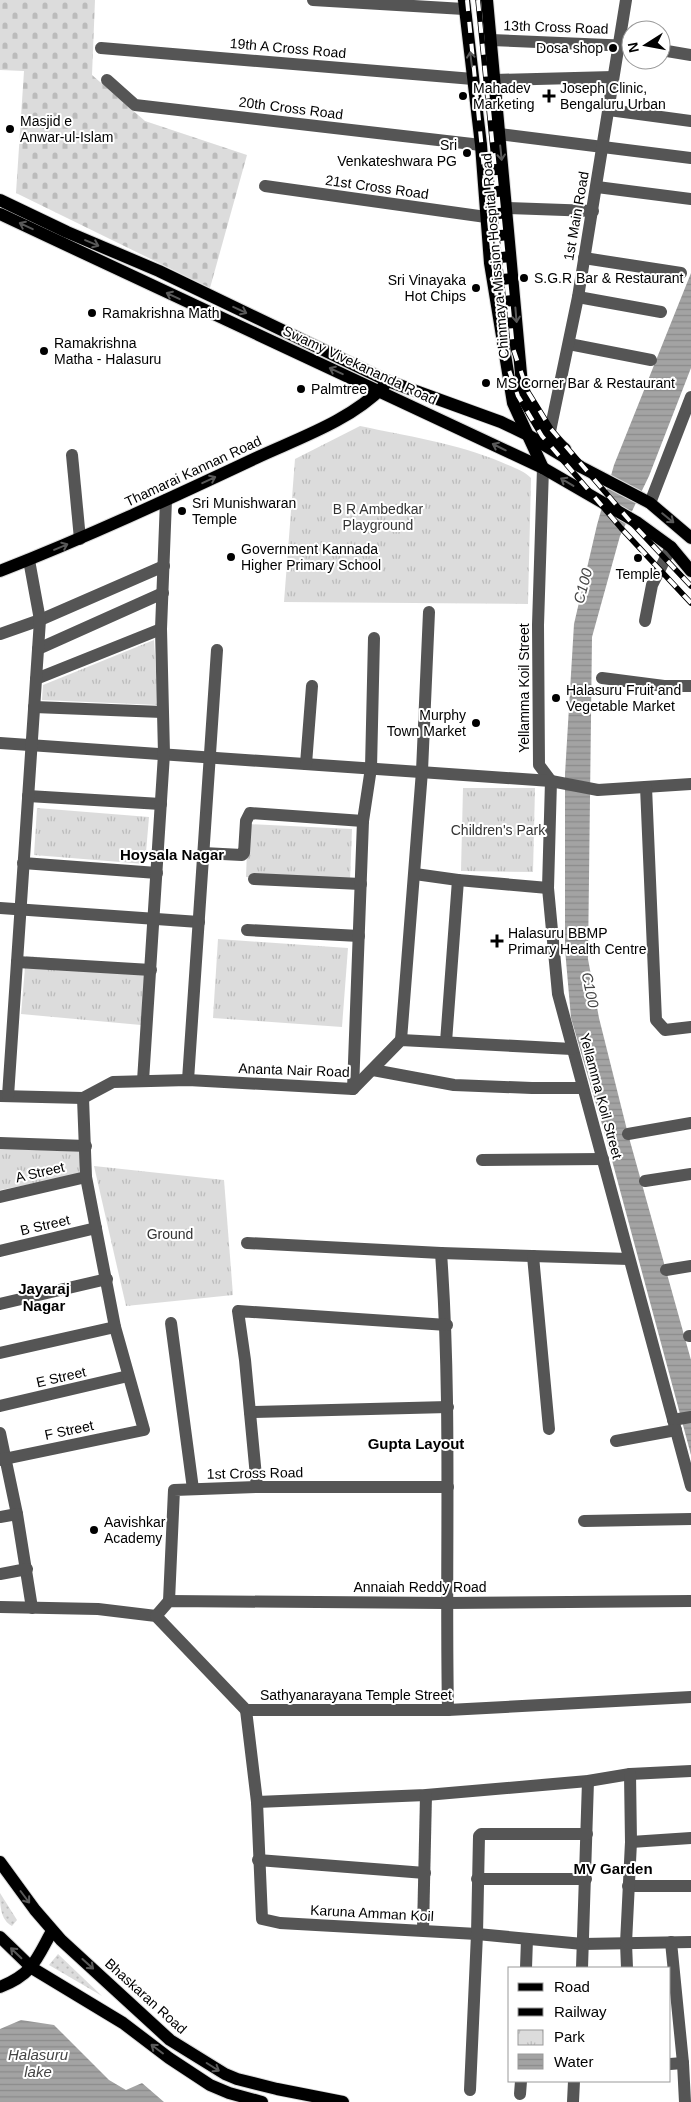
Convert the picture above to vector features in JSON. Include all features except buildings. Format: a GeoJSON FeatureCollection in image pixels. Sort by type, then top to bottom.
{"type":"FeatureCollection","features":[{"type":"Feature","properties":{"kind":"main road","name":"Chinmaya Mission Hospital Road"},"geometry":{"type":"LineString","coordinates":[[487,0],[523,396],[530,413],[549,436],[571,457]]}},
{"type":"Feature","properties":{"kind":"main road","name":"Chinmaya Mission Hospital Road"},"geometry":{"type":"LineString","coordinates":[[464,4],[481,145],[490,263],[513,403],[543,468]]}},
{"type":"Feature","properties":{"kind":"main road","name":"Swamy Vivekananda Road"},"geometry":{"type":"LineString","coordinates":[[0,200],[67,232],[159,271],[543,468],[638,523],[671,547],[691,571]]}},
{"type":"Feature","properties":{"kind":"main road","name":"Swamy Vivekananda Road"},"geometry":{"type":"LineString","coordinates":[[0,214],[384,386],[501,422],[571,457],[600,476],[647,501],[691,538]]}},
{"type":"Feature","properties":{"kind":"main road","name":"Thamarai Kannan Road"},"geometry":{"type":"LineString","coordinates":[[0,572],[80,539],[166,500],[346,415],[384,386]]}},
{"type":"Feature","properties":{"kind":"main road","name":"Bhaskaran Road"},"geometry":{"type":"LineString","coordinates":[[0,1862],[52,1931],[170,2040],[225,2074],[277,2090],[343,2102]]}},
{"type":"Feature","properties":{"kind":"main road"},"geometry":{"type":"LineString","coordinates":[[0,1987],[16,1980],[32,1968],[52,1931]]}},
{"type":"Feature","properties":{"kind":"main road"},"geometry":{"type":"LineString","coordinates":[[0,1937],[32,1968],[123,2023],[169,2058],[210,2085],[229,2093],[262,2102]]}},
{"type":"Feature","properties":{"kind":"street"},"geometry":{"type":"LineString","coordinates":[[313,0],[464,4]]}},
{"type":"Feature","properties":{"kind":"street","name":"1st Main Road"},"geometry":{"type":"LineString","coordinates":[[626,0],[626,20]]}},
{"type":"Feature","properties":{"kind":"street","name":"13th Cross Road"},"geometry":{"type":"LineString","coordinates":[[491,40],[621,45]]}},
{"type":"Feature","properties":{"kind":"street","name":"19th A Cross Road"},"geometry":{"type":"LineString","coordinates":[[101,48],[473,79]]}},
{"type":"Feature","properties":{"kind":"street"},"geometry":{"type":"LineString","coordinates":[[671,52],[691,55]]}},
{"type":"Feature","properties":{"kind":"street","name":"1st Main Road"},"geometry":{"type":"LineString","coordinates":[[549,436],[578,296],[597,187],[613,77],[621,56]]}},
{"type":"Feature","properties":{"kind":"street"},"geometry":{"type":"LineString","coordinates":[[494,80],[613,77]]}},
{"type":"Feature","properties":{"kind":"street","name":"20th Cross Road"},"geometry":{"type":"LineString","coordinates":[[107,80],[135,105],[481,145]]}},
{"type":"Feature","properties":{"kind":"street"},"geometry":{"type":"LineString","coordinates":[[609,110],[691,121]]}},
{"type":"Feature","properties":{"kind":"street"},"geometry":{"type":"LineString","coordinates":[[499,134],[691,158]]}},
{"type":"Feature","properties":{"kind":"street","name":"21st Cross Road"},"geometry":{"type":"LineString","coordinates":[[265,186],[486,217]]}},
{"type":"Feature","properties":{"kind":"street"},"geometry":{"type":"LineString","coordinates":[[597,187],[691,199]]}},
{"type":"Feature","properties":{"kind":"street"},"geometry":{"type":"LineString","coordinates":[[507,208],[593,211]]}},
{"type":"Feature","properties":{"kind":"street"},"geometry":{"type":"LineString","coordinates":[[584,258],[681,273]]}},
{"type":"Feature","properties":{"kind":"street"},"geometry":{"type":"LineString","coordinates":[[578,296],[661,312]]}},
{"type":"Feature","properties":{"kind":"street"},"geometry":{"type":"LineString","coordinates":[[569,344],[651,360]]}},
{"type":"Feature","properties":{"kind":"street"},"geometry":{"type":"LineString","coordinates":[[647,501],[691,397]]}},
{"type":"Feature","properties":{"kind":"street"},"geometry":{"type":"LineString","coordinates":[[72,455],[80,539]]}},
{"type":"Feature","properties":{"kind":"street","name":"Yellamma Koil Street"},"geometry":{"type":"LineString","coordinates":[[543,468],[538,625],[539,765],[557,782],[548,888],[558,994],[629,1258],[680,1422],[691,1486]]}},
{"type":"Feature","properties":{"kind":"street"},"geometry":{"type":"LineString","coordinates":[[143,1081],[164,754],[161,629],[166,500]]}},
{"type":"Feature","properties":{"kind":"street"},"geometry":{"type":"LineString","coordinates":[[645,621],[652,585],[671,547]]}},
{"type":"Feature","properties":{"kind":"street"},"geometry":{"type":"LineString","coordinates":[[29,560],[40,620],[17,962],[4,1096],[83,1098],[86,1177],[115,1327],[128,1376]]}},
{"type":"Feature","properties":{"kind":"street"},"geometry":{"type":"LineString","coordinates":[[0,634],[40,620],[164,566]]}},
{"type":"Feature","properties":{"kind":"street"},"geometry":{"type":"LineString","coordinates":[[38,649],[162,593]]}},
{"type":"Feature","properties":{"kind":"street"},"geometry":{"type":"LineString","coordinates":[[429,612],[422,771],[401,1040],[572,1049]]}},
{"type":"Feature","properties":{"kind":"street"},"geometry":{"type":"LineString","coordinates":[[36,679],[161,629]]}},
{"type":"Feature","properties":{"kind":"street"},"geometry":{"type":"LineString","coordinates":[[353,1090],[363,821],[371,768],[374,638]]}},
{"type":"Feature","properties":{"kind":"street"},"geometry":{"type":"LineString","coordinates":[[188,1080],[217,650]]}},
{"type":"Feature","properties":{"kind":"street"},"geometry":{"type":"LineString","coordinates":[[602,678],[664,686],[691,686]]}},
{"type":"Feature","properties":{"kind":"street"},"geometry":{"type":"LineString","coordinates":[[306,764],[312,686]]}},
{"type":"Feature","properties":{"kind":"street"},"geometry":{"type":"LineString","coordinates":[[34,707],[162,712]]}},
{"type":"Feature","properties":{"kind":"street"},"geometry":{"type":"LineString","coordinates":[[0,743],[422,771],[557,782],[598,790],[691,784]]}},
{"type":"Feature","properties":{"kind":"street"},"geometry":{"type":"LineString","coordinates":[[646,788],[656,1020],[665,1030],[691,1026]]}},
{"type":"Feature","properties":{"kind":"street"},"geometry":{"type":"LineString","coordinates":[[28,796],[161,804]]}},
{"type":"Feature","properties":{"kind":"street"},"geometry":{"type":"LineString","coordinates":[[203,853],[242,855],[244,853],[246,821],[250,813],[363,821]]}},
{"type":"Feature","properties":{"kind":"street"},"geometry":{"type":"LineString","coordinates":[[23,863],[157,873]]}},
{"type":"Feature","properties":{"kind":"street"},"geometry":{"type":"LineString","coordinates":[[415,874],[548,888]]}},
{"type":"Feature","properties":{"kind":"street"},"geometry":{"type":"LineString","coordinates":[[254,879],[361,884]]}},
{"type":"Feature","properties":{"kind":"street"},"geometry":{"type":"LineString","coordinates":[[446,1042],[458,880]]}},
{"type":"Feature","properties":{"kind":"street"},"geometry":{"type":"LineString","coordinates":[[0,908],[199,922]]}},
{"type":"Feature","properties":{"kind":"street"},"geometry":{"type":"LineString","coordinates":[[247,930],[359,936]]}},
{"type":"Feature","properties":{"kind":"street"},"geometry":{"type":"LineString","coordinates":[[17,962],[151,970]]}},
{"type":"Feature","properties":{"kind":"street","name":"Ananta Nair Road"},"geometry":{"type":"LineString","coordinates":[[83,1098],[112,1082],[143,1081],[188,1080],[353,1090],[401,1040]]}},
{"type":"Feature","properties":{"kind":"street"},"geometry":{"type":"LineString","coordinates":[[373,1070],[454,1085],[582,1088]]}},
{"type":"Feature","properties":{"kind":"street"},"geometry":{"type":"LineString","coordinates":[[628,1134],[691,1123]]}},
{"type":"Feature","properties":{"kind":"street"},"geometry":{"type":"LineString","coordinates":[[0,1143],[86,1146]]}},
{"type":"Feature","properties":{"kind":"street"},"geometry":{"type":"LineString","coordinates":[[482,1160],[603,1159]]}},
{"type":"Feature","properties":{"kind":"street"},"geometry":{"type":"LineString","coordinates":[[645,1181],[691,1174]]}},
{"type":"Feature","properties":{"kind":"street","name":"A Street"},"geometry":{"type":"LineString","coordinates":[[0,1197],[86,1177]]}},
{"type":"Feature","properties":{"kind":"street","name":"B Street"},"geometry":{"type":"LineString","coordinates":[[0,1251],[96,1228]]}},
{"type":"Feature","properties":{"kind":"street"},"geometry":{"type":"LineString","coordinates":[[247,1243],[441,1253],[629,1258]]}},
{"type":"Feature","properties":{"kind":"street"},"geometry":{"type":"LineString","coordinates":[[441,1253],[447,1325],[448,1487],[445,1603],[448,1710]]}},
{"type":"Feature","properties":{"kind":"street"},"geometry":{"type":"LineString","coordinates":[[533,1256],[549,1429]]}},
{"type":"Feature","properties":{"kind":"street"},"geometry":{"type":"LineString","coordinates":[[666,1270],[691,1266]]}},
{"type":"Feature","properties":{"kind":"street"},"geometry":{"type":"LineString","coordinates":[[0,1304],[106,1279]]}},
{"type":"Feature","properties":{"kind":"street"},"geometry":{"type":"LineString","coordinates":[[258,1487],[238,1311],[447,1325]]}},
{"type":"Feature","properties":{"kind":"street"},"geometry":{"type":"LineString","coordinates":[[171,1323],[193,1490]]}},
{"type":"Feature","properties":{"kind":"street"},"geometry":{"type":"LineString","coordinates":[[0,1353],[115,1327]]}},
{"type":"Feature","properties":{"kind":"street","name":"E Street"},"geometry":{"type":"LineString","coordinates":[[0,1406],[128,1376]]}},
{"type":"Feature","properties":{"kind":"street","name":"F Street"},"geometry":{"type":"LineString","coordinates":[[3,1459],[144,1430],[128,1376]]}},
{"type":"Feature","properties":{"kind":"street"},"geometry":{"type":"LineString","coordinates":[[250,1412],[448,1407]]}},
{"type":"Feature","properties":{"kind":"street"},"geometry":{"type":"LineString","coordinates":[[616,1441],[680,1422]]}},
{"type":"Feature","properties":{"kind":"street"},"geometry":{"type":"LineString","coordinates":[[0,1433],[3,1459],[18,1514],[32,1608]]}},
{"type":"Feature","properties":{"kind":"street","name":"1st Cross Road"},"geometry":{"type":"LineString","coordinates":[[169,1601],[174,1490],[258,1487],[448,1487]]}},
{"type":"Feature","properties":{"kind":"street"},"geometry":{"type":"LineString","coordinates":[[0,1517],[18,1514]]}},
{"type":"Feature","properties":{"kind":"street"},"geometry":{"type":"LineString","coordinates":[[584,1522],[691,1519]]}},
{"type":"Feature","properties":{"kind":"street"},"geometry":{"type":"LineString","coordinates":[[0,1574],[27,1569]]}},
{"type":"Feature","properties":{"kind":"street","name":"Annaiah Reddy Road"},"geometry":{"type":"LineString","coordinates":[[169,1601],[445,1603],[691,1600]]}},
{"type":"Feature","properties":{"kind":"street"},"geometry":{"type":"LineString","coordinates":[[0,1607],[98,1609],[156,1616],[169,1601]]}},
{"type":"Feature","properties":{"kind":"street","name":"Sathyanarayana Temple Street"},"geometry":{"type":"LineString","coordinates":[[156,1616],[246,1710],[448,1710],[691,1697]]}},
{"type":"Feature","properties":{"kind":"street","name":"Karuna Amman Koil"},"geometry":{"type":"LineString","coordinates":[[246,1710],[257,1802],[262,1919],[280,1923],[424,1930],[583,1944],[691,1942]]}},
{"type":"Feature","properties":{"kind":"street"},"geometry":{"type":"LineString","coordinates":[[257,1802],[426,1795],[588,1781],[630,1774],[691,1771]]}},
{"type":"Feature","properties":{"kind":"street"},"geometry":{"type":"LineString","coordinates":[[627,1967],[626,1942],[631,1842],[630,1774]]}},
{"type":"Feature","properties":{"kind":"street"},"geometry":{"type":"LineString","coordinates":[[582,1967],[588,1781]]}},
{"type":"Feature","properties":{"kind":"street"},"geometry":{"type":"LineString","coordinates":[[424,1930],[426,1795]]}},
{"type":"Feature","properties":{"kind":"street"},"geometry":{"type":"LineString","coordinates":[[470,2090],[478,1934],[477,1880],[479,1837],[481,1834],[587,1834]]}},
{"type":"Feature","properties":{"kind":"street"},"geometry":{"type":"LineString","coordinates":[[631,1842],[691,1838]]}},
{"type":"Feature","properties":{"kind":"street"},"geometry":{"type":"LineString","coordinates":[[258,1860],[425,1873]]}},
{"type":"Feature","properties":{"kind":"street"},"geometry":{"type":"LineString","coordinates":[[477,1880],[586,1879]]}},
{"type":"Feature","properties":{"kind":"street"},"geometry":{"type":"LineString","coordinates":[[628,1886],[691,1886]]}},
{"type":"Feature","properties":{"kind":"street"},"geometry":{"type":"LineString","coordinates":[[526,1967],[527,1939]]}},
{"type":"Feature","properties":{"kind":"street"},"geometry":{"type":"LineString","coordinates":[[671,1942],[685,2102]]}},
{"type":"Feature","properties":{"kind":"street"},"geometry":{"type":"LineString","coordinates":[[671,2064],[683,2064]]}},
{"type":"Feature","properties":{"kind":"street"},"geometry":{"type":"LineString","coordinates":[[520,2094],[521,2082]]}},
{"type":"Feature","properties":{"kind":"street"},"geometry":{"type":"LineString","coordinates":[[573,2102],[574,2082]]}},
{"type":"Feature","properties":{"kind":"green space"},"geometry":{"type":"Polygon","coordinates":[[[0,0],[95,0],[92,75],[145,121],[247,155],[210,288],[16,193],[24,71],[0,70],[0,0]]]}},
{"type":"Feature","properties":{"kind":"green space","name":"B R Ambedkar Playground"},"geometry":{"type":"Polygon","coordinates":[[[360,426],[431,441],[484,455],[513,467],[531,478],[528,604],[284,602],[295,459],[360,426]]]}},
{"type":"Feature","properties":{"kind":"green space"},"geometry":{"type":"Polygon","coordinates":[[[154,640],[158,705],[42,700],[43,685],[154,640]]]}},
{"type":"Feature","properties":{"kind":"green space","name":"Children's Park"},"geometry":{"type":"Polygon","coordinates":[[[463,788],[535,788],[533,872],[461,871],[463,788]]]}},
{"type":"Feature","properties":{"kind":"green space"},"geometry":{"type":"Polygon","coordinates":[[[37,808],[149,817],[145,864],[34,855],[37,808]]]}},
{"type":"Feature","properties":{"kind":"green space"},"geometry":{"type":"Polygon","coordinates":[[[248,824],[352,829],[350,881],[246,877],[248,824]]]}},
{"type":"Feature","properties":{"kind":"green space"},"geometry":{"type":"Polygon","coordinates":[[[218,939],[348,948],[342,1027],[213,1018],[218,939]]]}},
{"type":"Feature","properties":{"kind":"green space"},"geometry":{"type":"Polygon","coordinates":[[[26,956],[146,966],[141,1025],[21,1014],[26,956]]]}},
{"type":"Feature","properties":{"kind":"green space"},"geometry":{"type":"Polygon","coordinates":[[[0,1148],[81,1152],[79,1175],[0,1190],[0,1148]]]}},
{"type":"Feature","properties":{"kind":"green space","name":"Ground"},"geometry":{"type":"Polygon","coordinates":[[[94,1166],[224,1180],[233,1295],[126,1306],[94,1166]]]}},
{"type":"Feature","properties":{"kind":"green space"},"geometry":{"type":"Polygon","coordinates":[[[0,1893],[17,1920],[12,1926],[3,1916],[0,1893]]]}},
{"type":"Feature","properties":{"kind":"green space"},"geometry":{"type":"Polygon","coordinates":[[[58,1954],[102,1996],[49,1965],[58,1954]]]}},
{"type":"Feature","properties":{"kind":"water","name":"C100"},"geometry":{"type":"Polygon","coordinates":[[[691,273],[691,368],[649,476],[620,536],[592,637],[588,959],[599,1018],[628,1134],[691,1360],[691,1455],[606,1138],[571,1018],[565,949],[565,774],[574,624],[597,525],[614,465],[691,273]]]}},
{"type":"Feature","properties":{"kind":"water","name":"Halasuru lake"},"geometry":{"type":"Polygon","coordinates":[[[21,2020],[54,2025],[109,2080],[126,2090],[142,2083],[164,2102],[0,2102],[0,2029],[21,2020]]]}},
{"type":"Feature","properties":{"kind":"railway"},"geometry":{"type":"LineString","coordinates":[[467,0],[502,350],[518,396],[542,436],[621,528],[691,603]]}},
{"type":"Feature","properties":{"kind":"railway"},"geometry":{"type":"LineString","coordinates":[[478,0],[513,348],[528,392],[551,429],[630,521],[691,586]]}},
{"type":"Feature","properties":{"kind":"place","name":"Dosa shop"},"geometry":{"type":"Point","coordinates":[613,48]}},
{"type":"Feature","properties":{"kind":"place","name":"Mahadev Marketing"},"geometry":{"type":"Point","coordinates":[463,96]}},
{"type":"Feature","properties":{"kind":"place","name":"Joseph Clinic, Bengaluru Urban"},"geometry":{"type":"Point","coordinates":[549,96]}},
{"type":"Feature","properties":{"kind":"place","name":"Masjid e Anwar-ul-Islam"},"geometry":{"type":"Point","coordinates":[10,129]}},
{"type":"Feature","properties":{"kind":"place","name":"Sri Venkateshwara PG"},"geometry":{"type":"Point","coordinates":[467,153]}},
{"type":"Feature","properties":{"kind":"place","name":"S.G.R Bar & Restaurant"},"geometry":{"type":"Point","coordinates":[524,278]}},
{"type":"Feature","properties":{"kind":"place","name":"Sri Vinayaka Hot Chips"},"geometry":{"type":"Point","coordinates":[476,288]}},
{"type":"Feature","properties":{"kind":"place","name":"Ramakrishna Math"},"geometry":{"type":"Point","coordinates":[92,313]}},
{"type":"Feature","properties":{"kind":"place","name":"Ramakrishna Matha - Halasuru"},"geometry":{"type":"Point","coordinates":[44,351]}},
{"type":"Feature","properties":{"kind":"place","name":"MS Corner Bar & Restaurant"},"geometry":{"type":"Point","coordinates":[486,383]}},
{"type":"Feature","properties":{"kind":"place","name":"Palmtree"},"geometry":{"type":"Point","coordinates":[301,389]}},
{"type":"Feature","properties":{"kind":"place","name":"Sri Munishwaran Temple"},"geometry":{"type":"Point","coordinates":[182,511]}},
{"type":"Feature","properties":{"kind":"place","name":"Government Kannada Higher Primary School"},"geometry":{"type":"Point","coordinates":[231,557]}},
{"type":"Feature","properties":{"kind":"place","name":"Temple"},"geometry":{"type":"Point","coordinates":[638,558]}},
{"type":"Feature","properties":{"kind":"place","name":"Halasuru Fruit and Vegetable Market"},"geometry":{"type":"Point","coordinates":[556,698]}},
{"type":"Feature","properties":{"kind":"place","name":"Murphy Town Market"},"geometry":{"type":"Point","coordinates":[476,723]}},
{"type":"Feature","properties":{"kind":"place","name":"Halasuru BBMP Primary Health Centre"},"geometry":{"type":"Point","coordinates":[497,941]}},
{"type":"Feature","properties":{"kind":"place","name":"Aavishkar Academy"},"geometry":{"type":"Point","coordinates":[94,1530]}},
{"type":"Feature","properties":{"kind":"district","name":"Hoysala Nagar"},"geometry":{"type":"Point","coordinates":[172,855]}},
{"type":"Feature","properties":{"kind":"district","name":"Jayaraj Nagar"},"geometry":{"type":"Point","coordinates":[44,1298]}},
{"type":"Feature","properties":{"kind":"district","name":"Gupta Layout"},"geometry":{"type":"Point","coordinates":[416,1444]}},
{"type":"Feature","properties":{"kind":"district","name":"MV Garden"},"geometry":{"type":"Point","coordinates":[613,1869]}}]}
